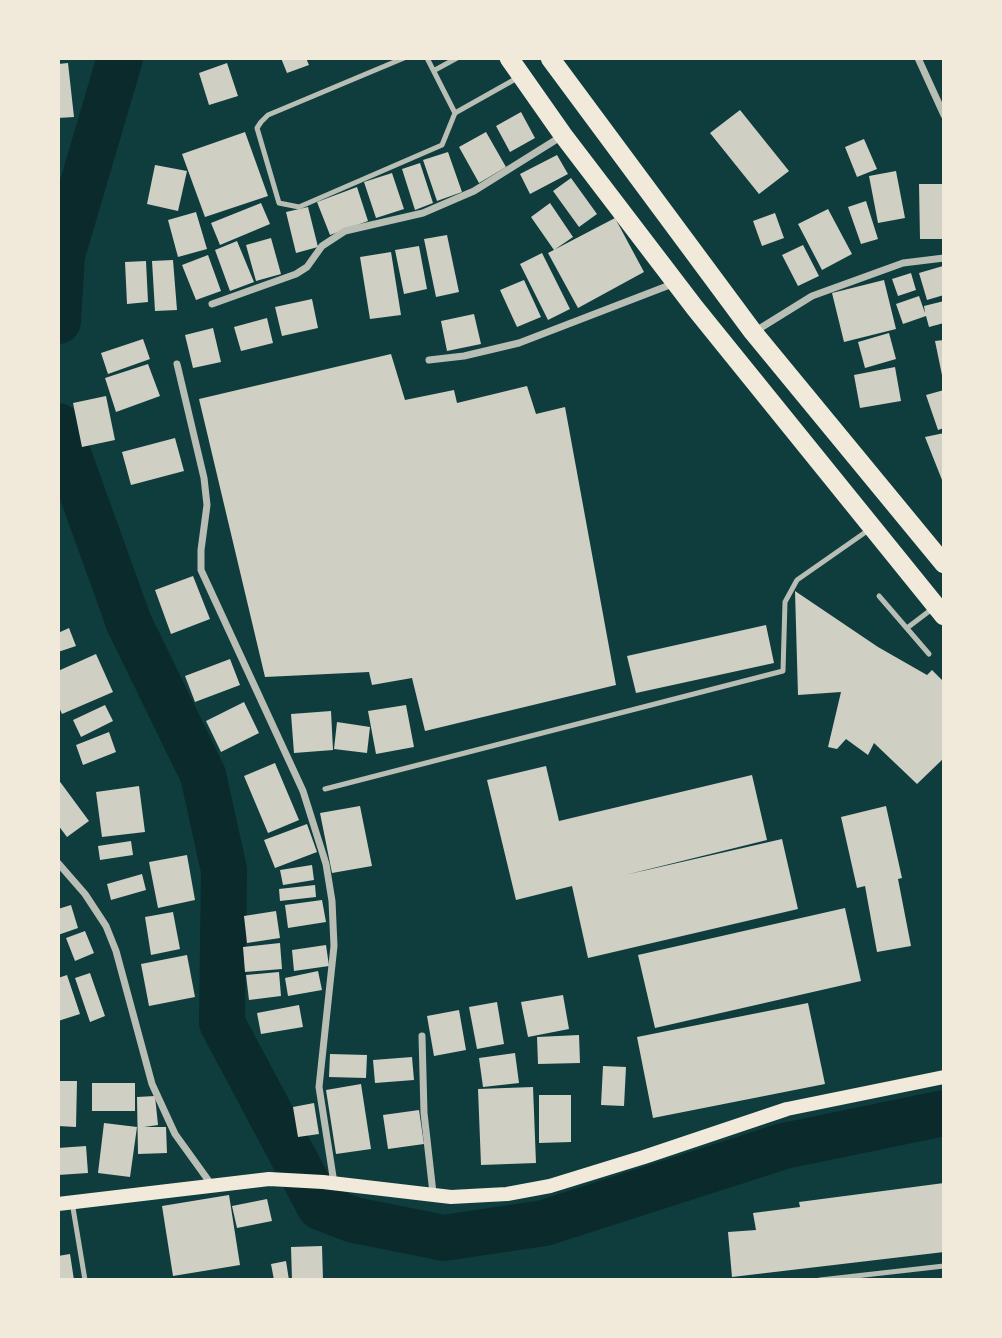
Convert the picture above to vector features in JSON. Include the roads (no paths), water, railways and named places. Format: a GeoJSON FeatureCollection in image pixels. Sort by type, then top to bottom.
{"type":"FeatureCollection","features":[{"type":"Feature","properties":{"kind":"highway"},"geometry":{"type":"LineString","coordinates":[[509,58],[563,135],[676,283],[941,607]]}},
{"type":"Feature","properties":{"kind":"highway"},"geometry":{"type":"LineString","coordinates":[[550,58],[753,332],[944,564]]}},
{"type":"Feature","properties":{"kind":"main road"},"geometry":{"type":"LineString","coordinates":[[65,1203],[270,1179],[329,1182],[476,1197],[550,1185],[786,1109],[944,1077]]}},
{"type":"Feature","properties":{"kind":"street"},"geometry":{"type":"LineString","coordinates":[[918,58],[944,115]]}},
{"type":"Feature","properties":{"kind":"street"},"geometry":{"type":"LineString","coordinates":[[212,304],[296,274],[307,267],[322,246],[345,231],[423,213],[474,191],[563,135]]}},
{"type":"Feature","properties":{"kind":"street"},"geometry":{"type":"LineString","coordinates":[[753,332],[812,296],[903,263],[944,258]]}},
{"type":"Feature","properties":{"kind":"street"},"geometry":{"type":"LineString","coordinates":[[429,360],[464,356],[519,343],[676,283]]}},
{"type":"Feature","properties":{"kind":"street"},"geometry":{"type":"LineString","coordinates":[[177,363],[205,478],[207,505],[201,570],[303,791],[326,864],[332,901],[334,946],[319,1087],[329,1182]]}},
{"type":"Feature","properties":{"kind":"street"},"geometry":{"type":"LineString","coordinates":[[58,863],[85,894],[106,926],[116,951],[152,1084],[175,1134],[211,1184]]}},
{"type":"Feature","properties":{"kind":"street"},"geometry":{"type":"LineString","coordinates":[[422,1036],[424,1113],[432,1193]]}},
{"type":"Feature","properties":{"kind":"lane"},"geometry":{"type":"LineString","coordinates":[[404,58],[268,114],[261,122],[257,128],[279,203],[299,207],[442,145],[455,113],[427,58]]}},
{"type":"Feature","properties":{"kind":"lane"},"geometry":{"type":"LineString","coordinates":[[435,70],[457,58]]}},
{"type":"Feature","properties":{"kind":"lane"},"geometry":{"type":"LineString","coordinates":[[455,113],[522,75]]}},
{"type":"Feature","properties":{"kind":"lane"},"geometry":{"type":"LineString","coordinates":[[325,789],[783,671],[785,602],[797,580],[873,527]]}},
{"type":"Feature","properties":{"kind":"lane"},"geometry":{"type":"LineString","coordinates":[[879,596],[929,654]]}},
{"type":"Feature","properties":{"kind":"lane"},"geometry":{"type":"LineString","coordinates":[[907,628],[941,607]]}},
{"type":"Feature","properties":{"kind":"lane"},"geometry":{"type":"LineString","coordinates":[[65,1203],[85,1280]]}},
{"type":"Feature","properties":{"kind":"lane"},"geometry":{"type":"LineString","coordinates":[[820,1280],[944,1266]]}},
{"type":"Feature","properties":{"kind":"waterway"},"geometry":{"type":"LineString","coordinates":[[58,321],[62,255],[120,58]]}},
{"type":"Feature","properties":{"kind":"waterway"},"geometry":{"type":"LineString","coordinates":[[58,426],[129,623],[203,775],[224,870],[222,1023],[320,1207],[354,1220],[444,1238],[544,1223],[784,1146],[944,1113]]}}]}
